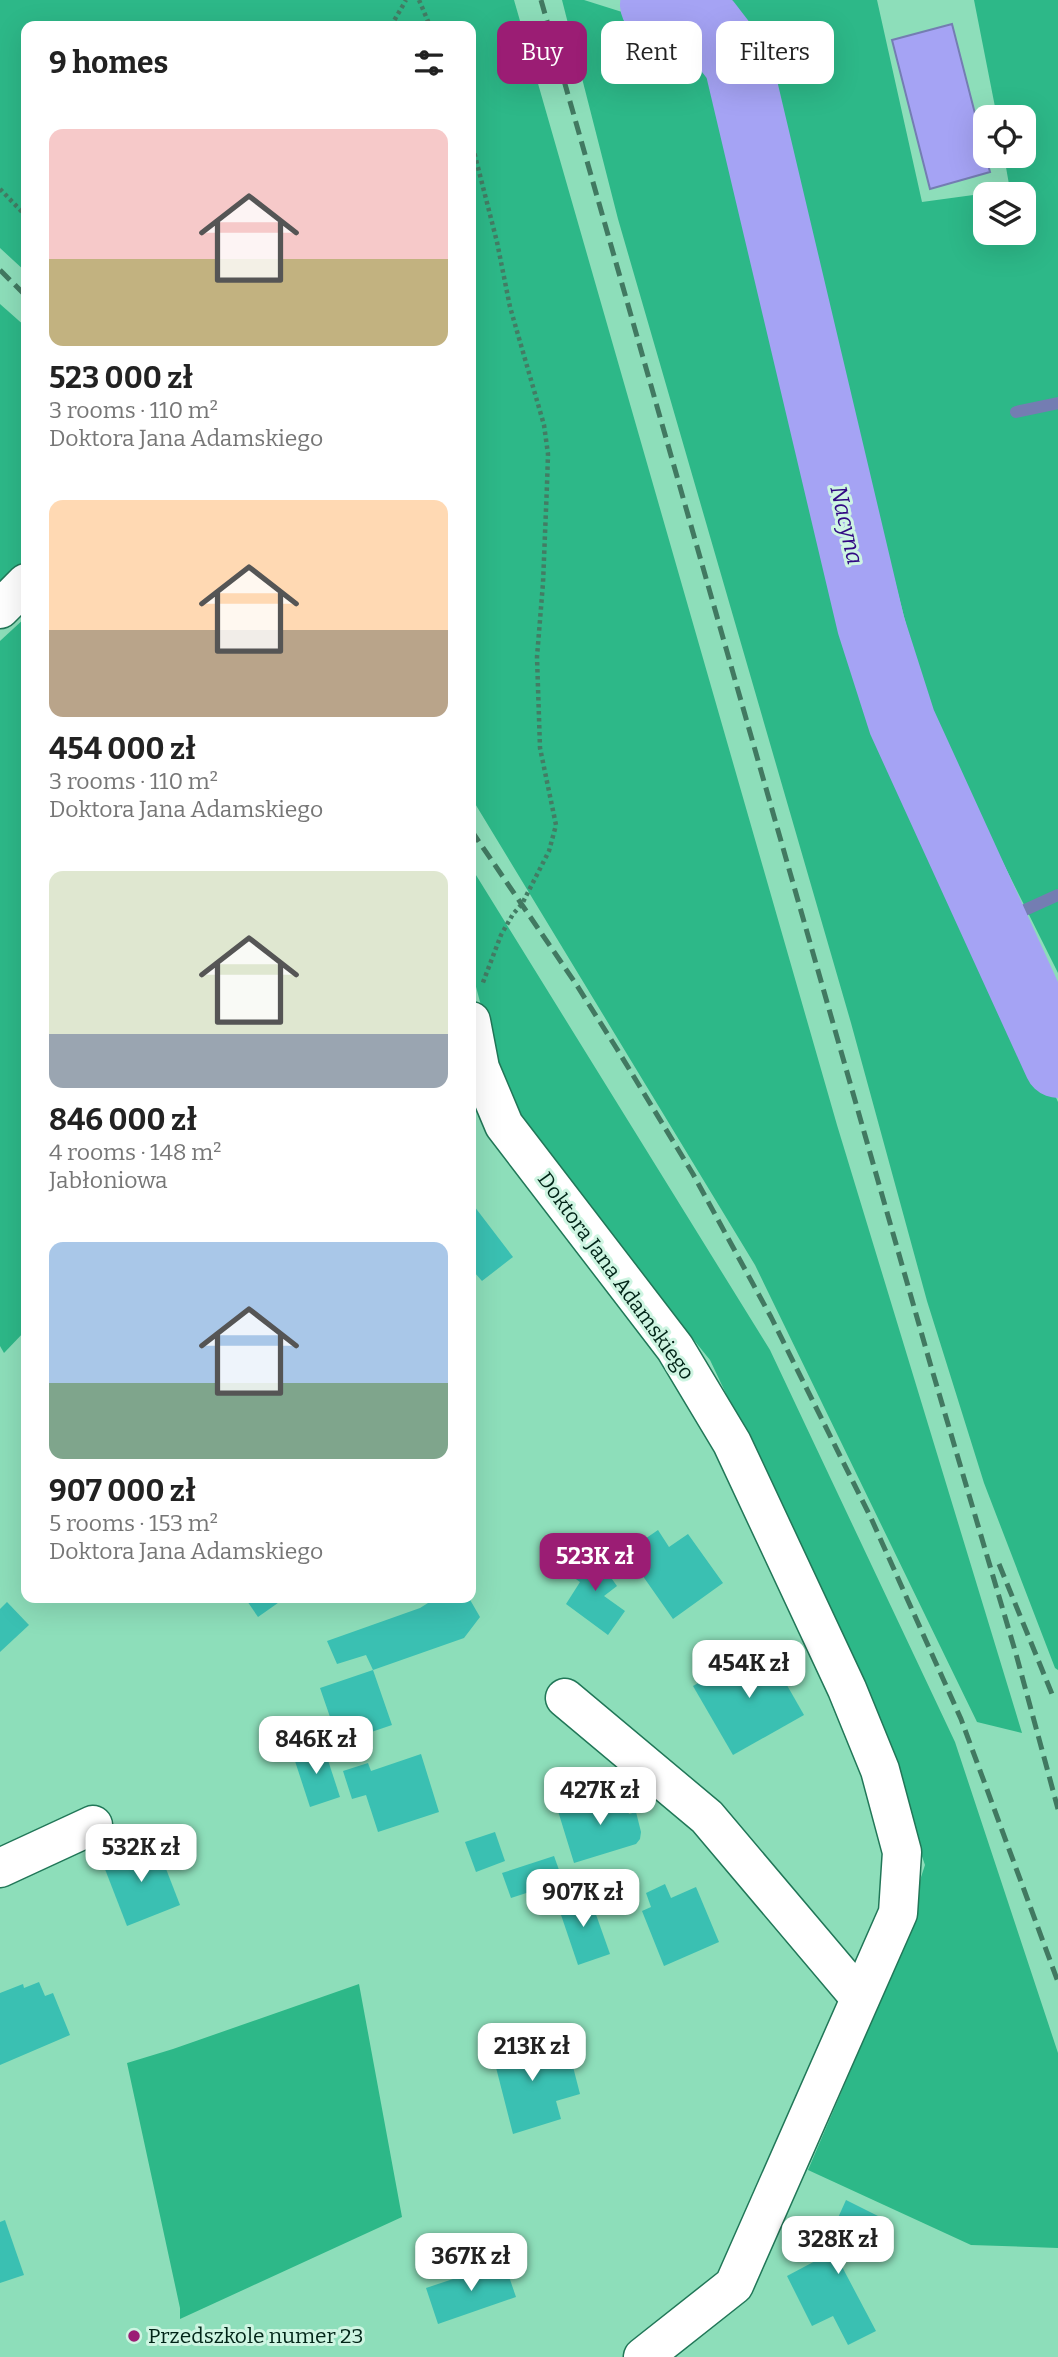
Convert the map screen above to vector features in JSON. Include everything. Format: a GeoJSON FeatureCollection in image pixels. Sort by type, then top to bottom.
{"type":"FeatureCollection","features":[{"type":"Feature","properties":{"kind":"street"},"geometry":{"type":"LineString","coordinates":[[0,609],[21,588]]}},
{"type":"Feature","properties":{"kind":"street","name":"Doktora Jana Adamskiego"},"geometry":{"type":"LineString","coordinates":[[476,1005],[480,1068],[505,1125],[675,1348],[732,1443],[852,1700],[880,1770],[902,1852],[898,1913],[734,2285],[643,2357]]}},
{"type":"Feature","properties":{"kind":"street"},"geometry":{"type":"LineString","coordinates":[[565,1699],[707,1817],[860,1998]]}},
{"type":"Feature","properties":{"kind":"street"},"geometry":{"type":"LineString","coordinates":[[0,1868],[93,1825]]}},
{"type":"Feature","properties":{"kind":"path"},"geometry":{"type":"LineString","coordinates":[[394,21],[406,0]]}},
{"type":"Feature","properties":{"kind":"path"},"geometry":{"type":"LineString","coordinates":[[419,0],[428,21]]}},
{"type":"Feature","properties":{"kind":"path"},"geometry":{"type":"LineString","coordinates":[[476,160],[510,307],[545,434],[547,485],[537,657],[540,748],[556,825],[549,850],[522,904],[501,935],[476,1005]]}},
{"type":"Feature","properties":{"kind":"path"},"geometry":{"type":"LineString","coordinates":[[0,189],[21,211]]}},
{"type":"Feature","properties":{"kind":"green space"},"geometry":{"type":"Polygon","coordinates":[[[0,0],[514,0],[520,21],[497,21],[497,84],[538,84],[837,1125],[1022,1733],[977,1722],[755,1265],[476,805],[476,21],[21,21],[21,267],[0,248],[0,0]]]}},
{"type":"Feature","properties":{"kind":"green space"},"geometry":{"type":"Polygon","coordinates":[[[562,0],[584,0],[651,21],[601,21],[601,84],[702,84],[702,44],[716,63],[716,84],[727,84],[854,622],[895,745],[1058,1102],[1058,1670],[984,1483],[927,1301],[851,1023],[618,219],[583,84],[587,84],[587,21],[567,21],[562,0]]]}},
{"type":"Feature","properties":{"kind":"green space"},"geometry":{"type":"Polygon","coordinates":[[[699,0],[877,0],[922,202],[973,195],[973,245],[1036,245],[1036,182],[1009,182],[1006,168],[1036,168],[1036,105],[995,105],[974,0],[1058,0],[1058,973],[929,714],[814,266],[770,84],[834,84],[834,21],[742,21],[699,0]]]}},
{"type":"Feature","properties":{"kind":"green space"},"geometry":{"type":"Polygon","coordinates":[[[0,304],[21,323],[21,565],[0,586],[0,304]]]}},
{"type":"Feature","properties":{"kind":"green space"},"geometry":{"type":"Polygon","coordinates":[[[21,622],[21,1335],[4,1353],[0,1346],[0,641],[21,622]]]}},
{"type":"Feature","properties":{"kind":"green space"},"geometry":{"type":"Polygon","coordinates":[[[476,875],[770,1350],[955,1742],[1058,2053],[1058,2248],[971,2245],[808,2170],[879,2004],[925,1865],[860,1676],[710,1360],[533,1141],[501,1081],[476,987],[476,875]]]}},
{"type":"Feature","properties":{"kind":"green space"},"geometry":{"type":"Polygon","coordinates":[[[359,1984],[402,2217],[180,2319],[180,2308],[127,2063],[359,1984]]]}},
{"type":"Feature","properties":{"kind":"shaded area"},"geometry":{"type":"Polygon","coordinates":[[[952,24],[973,106],[973,168],[989,168],[990,172],[930,189],[892,40],[952,24]]]}},
{"type":"Feature","properties":{"kind":"building"},"geometry":{"type":"Polygon","coordinates":[[[476,1209],[513,1257],[482,1281],[476,1274],[476,1209]]]}},
{"type":"Feature","properties":{"kind":"building"},"geometry":{"type":"Polygon","coordinates":[[[658,1530],[669,1547],[688,1534],[723,1583],[673,1619],[626,1552],[658,1530]]]}},
{"type":"Feature","properties":{"kind":"building"},"geometry":{"type":"Polygon","coordinates":[[[595,1550],[613,1572],[609,1575],[617,1586],[604,1596],[625,1611],[608,1635],[566,1604],[580,1582],[566,1572],[595,1550]]]}},
{"type":"Feature","properties":{"kind":"building"},"geometry":{"type":"Polygon","coordinates":[[[7,1602],[29,1625],[0,1652],[0,1609],[7,1602]]]}},
{"type":"Feature","properties":{"kind":"building"},"geometry":{"type":"Polygon","coordinates":[[[248,1603],[278,1603],[258,1617],[248,1603]]]}},
{"type":"Feature","properties":{"kind":"building"},"geometry":{"type":"Polygon","coordinates":[[[428,1603],[472,1603],[480,1617],[464,1638],[373,1670],[366,1655],[337,1664],[327,1641],[428,1603]]]}},
{"type":"Feature","properties":{"kind":"building"},"geometry":{"type":"Polygon","coordinates":[[[764,1645],[804,1715],[733,1755],[693,1686],[764,1645]]]}},
{"type":"Feature","properties":{"kind":"building"},"geometry":{"type":"Polygon","coordinates":[[[373,1670],[392,1725],[339,1743],[320,1688],[373,1670]]]}},
{"type":"Feature","properties":{"kind":"building"},"geometry":{"type":"Polygon","coordinates":[[[323,1745],[340,1797],[310,1807],[293,1755],[323,1745]]]}},
{"type":"Feature","properties":{"kind":"building"},"geometry":{"type":"Polygon","coordinates":[[[421,1754],[439,1812],[378,1832],[366,1795],[352,1799],[343,1771],[368,1763],[371,1771],[421,1754]]]}},
{"type":"Feature","properties":{"kind":"building"},"geometry":{"type":"Polygon","coordinates":[[[622,1792],[629,1814],[636,1812],[640,1839],[636,1844],[574,1863],[558,1811],[622,1792]]]}},
{"type":"Feature","properties":{"kind":"building"},"geometry":{"type":"Polygon","coordinates":[[[495,1832],[505,1861],[476,1872],[465,1842],[495,1832]]]}},
{"type":"Feature","properties":{"kind":"building"},"geometry":{"type":"Polygon","coordinates":[[[156,1843],[180,1905],[127,1926],[103,1864],[156,1843]]]}},
{"type":"Feature","properties":{"kind":"building"},"geometry":{"type":"Polygon","coordinates":[[[554,1856],[563,1881],[511,1898],[502,1873],[554,1856]]]}},
{"type":"Feature","properties":{"kind":"building"},"geometry":{"type":"Polygon","coordinates":[[[665,1884],[671,1898],[696,1887],[719,1942],[664,1966],[642,1911],[651,1907],[646,1893],[665,1884]]]}},
{"type":"Feature","properties":{"kind":"building"},"geometry":{"type":"Polygon","coordinates":[[[588,1892],[610,1954],[578,1965],[557,1903],[588,1892]]]}},
{"type":"Feature","properties":{"kind":"building"},"geometry":{"type":"Polygon","coordinates":[[[39,1982],[45,1996],[53,1993],[70,2035],[0,2065],[0,1993],[23,1984],[24,1988],[39,1982]]]}},
{"type":"Feature","properties":{"kind":"building"},"geometry":{"type":"Polygon","coordinates":[[[517,2036],[520,2048],[540,2043],[545,2061],[570,2055],[580,2094],[556,2101],[561,2119],[513,2134],[490,2044],[517,2036]]]}},
{"type":"Feature","properties":{"kind":"building"},"geometry":{"type":"Polygon","coordinates":[[[846,2200],[884,2219],[870,2244],[839,2261],[876,2331],[848,2345],[833,2316],[812,2326],[787,2276],[834,2251],[828,2240],[846,2200]]]}},
{"type":"Feature","properties":{"kind":"building"},"geometry":{"type":"Polygon","coordinates":[[[5,2220],[24,2275],[0,2283],[0,2222],[5,2220]]]}},
{"type":"Feature","properties":{"kind":"building"},"geometry":{"type":"Polygon","coordinates":[[[504,2262],[516,2297],[438,2324],[426,2288],[504,2262]]]}},
{"type":"Feature","properties":{"kind":"waterway","name":"Nacyna"},"geometry":{"type":"LineString","coordinates":[[654,5],[708,24],[738,63],[871,625],[902,722],[1058,1064]]}},
{"type":"Feature","properties":{"kind":"waterway"},"geometry":{"type":"LineString","coordinates":[[1016,412],[1058,403]]}},
{"type":"Feature","properties":{"kind":"waterway"},"geometry":{"type":"LineString","coordinates":[[994,924],[1058,895]]}},
{"type":"Feature","properties":{"kind":"railway"},"geometry":{"type":"LineString","coordinates":[[541,0],[930,1363],[1016,1654],[1058,1809]]}},
{"type":"Feature","properties":{"kind":"railway"},"geometry":{"type":"LineString","coordinates":[[0,270],[21,291]]}},
{"type":"Feature","properties":{"kind":"railway"},"geometry":{"type":"LineString","coordinates":[[476,837],[617,1049],[693,1174],[771,1317],[871,1518],[961,1719],[1058,1982]]}},
{"type":"Feature","properties":{"kind":"railway"},"geometry":{"type":"LineString","coordinates":[[999,1564],[1052,1694]]}},
{"type":"Feature","properties":{"kind":"place","name":"Przedszkole numer 23"},"geometry":{"type":"Point","coordinates":[134,2336]}}]}
